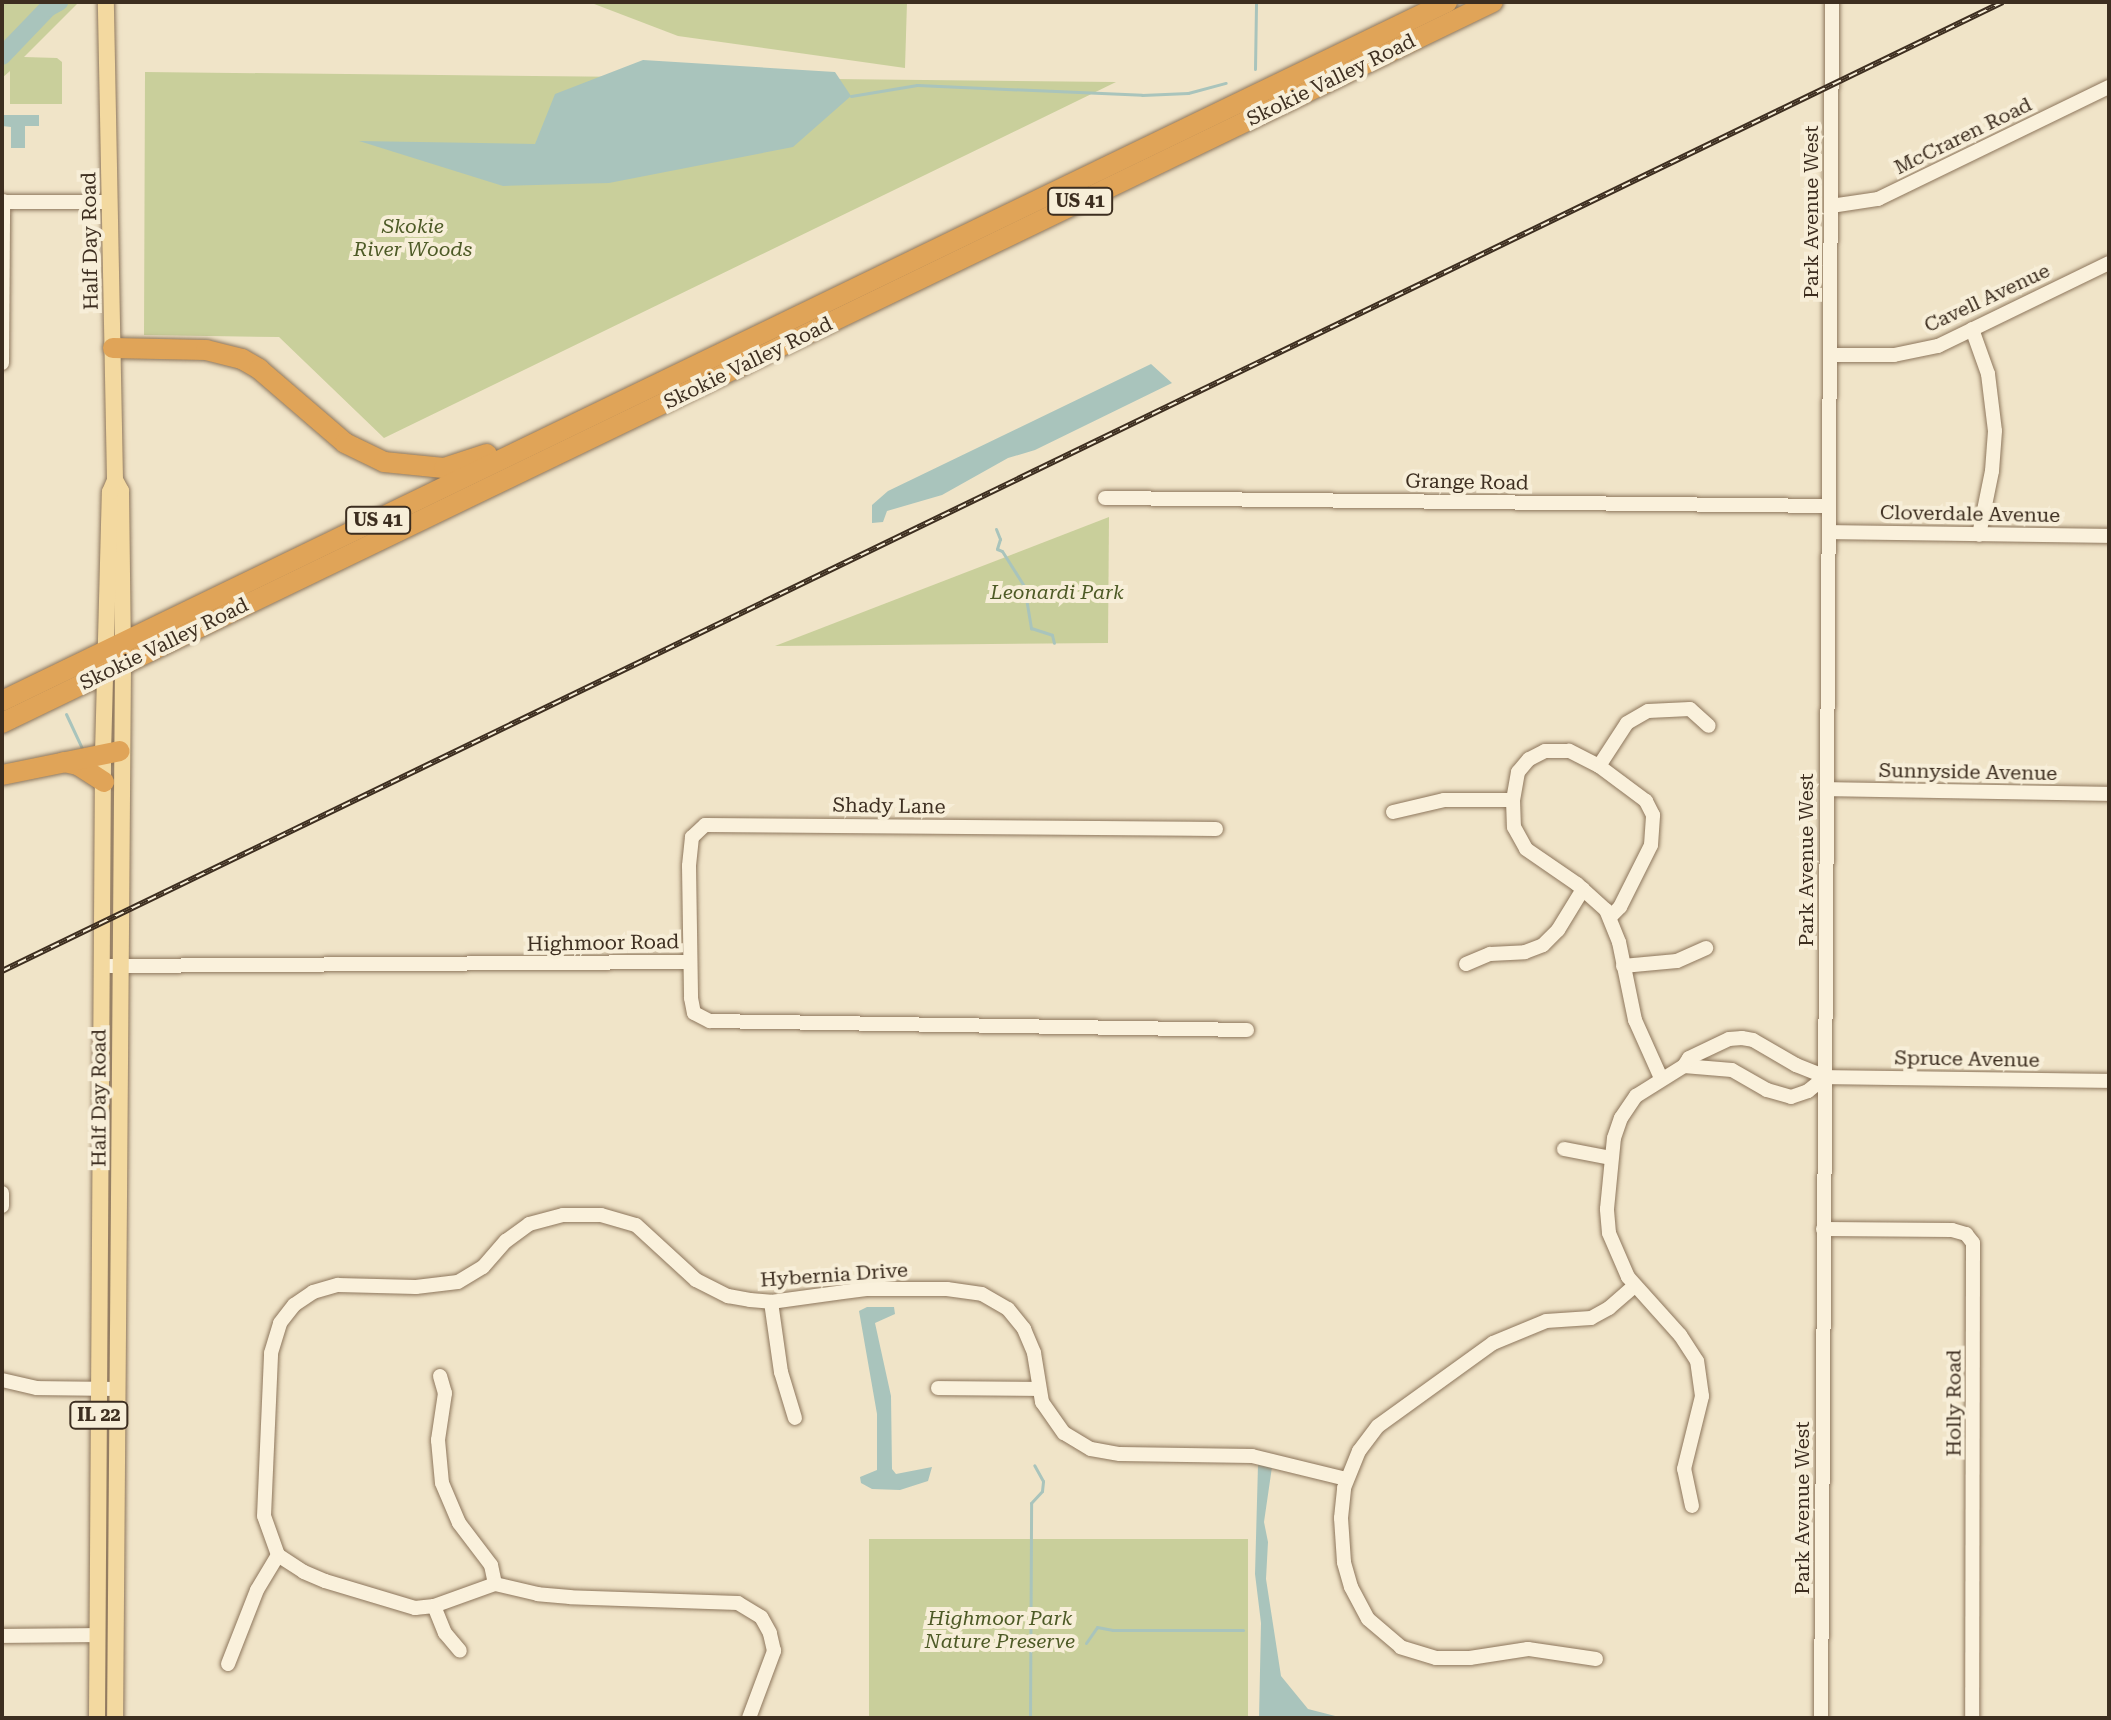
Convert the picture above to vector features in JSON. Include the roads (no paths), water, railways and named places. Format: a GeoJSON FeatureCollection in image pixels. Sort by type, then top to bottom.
{"type":"FeatureCollection","features":[{"type":"Feature","properties":{"kind":"highway","name":"Skokie Valley Road"},"geometry":{"type":"LineString","coordinates":[[2,723],[113,658],[636,395],[1447,2]]}},
{"type":"Feature","properties":{"kind":"highway","name":"Skokie Valley Road"},"geometry":{"type":"LineString","coordinates":[[2,701],[113,658],[1493,2]]}},
{"type":"Feature","properties":{"kind":"highway"},"geometry":{"type":"LineString","coordinates":[[113,348],[206,350],[242,359],[259,369],[345,443],[384,462],[405,466],[444,468],[461,464],[636,395]]}},
{"type":"Feature","properties":{"kind":"highway"},"geometry":{"type":"LineString","coordinates":[[2,775],[112,752]]}},
{"type":"Feature","properties":{"kind":"highway"},"geometry":{"type":"LineString","coordinates":[[60,761],[78,765],[104,782]]}},
{"type":"Feature","properties":{"kind":"main road","name":"Half Day Road"},"geometry":{"type":"LineString","coordinates":[[97,1718],[99,1389],[111,966],[113,658],[121,491],[115,480],[106,2]]}},
{"type":"Feature","properties":{"kind":"main road","name":"Half Day Road"},"geometry":{"type":"LineString","coordinates":[[112,752],[104,782],[111,966],[119,1389],[115,1718]]}},
{"type":"Feature","properties":{"kind":"street","name":"Park Avenue West"},"geometry":{"type":"LineString","coordinates":[[1821,1718],[1832,2]]}},
{"type":"Feature","properties":{"kind":"street","name":"McCraren Road"},"geometry":{"type":"LineString","coordinates":[[1831,206],[1878,199],[2109,87]]}},
{"type":"Feature","properties":{"kind":"street"},"geometry":{"type":"LineString","coordinates":[[2,363],[2,202],[110,202]]}},
{"type":"Feature","properties":{"kind":"street","name":"Cavell Avenue"},"geometry":{"type":"LineString","coordinates":[[1831,355],[1913,354],[2109,263]]}},
{"type":"Feature","properties":{"kind":"street"},"geometry":{"type":"LineString","coordinates":[[1972,329],[1988,374],[1995,431],[1992,471],[1979,535]]}},
{"type":"Feature","properties":{"kind":"street","name":"Grange Road"},"geometry":{"type":"LineString","coordinates":[[1105,498],[1829,506]]}},
{"type":"Feature","properties":{"kind":"street","name":"Cloverdale Avenue"},"geometry":{"type":"LineString","coordinates":[[1830,532],[2109,536]]}},
{"type":"Feature","properties":{"kind":"street"},"geometry":{"type":"LineString","coordinates":[[1599,766],[1627,723],[1648,711],[1690,709],[1709,726]]}},
{"type":"Feature","properties":{"kind":"street"},"geometry":{"type":"LineString","coordinates":[[1610,917],[1620,907],[1655,831],[1653,815],[1646,801],[1599,766],[1569,751],[1545,751],[1529,759],[1518,772],[1513,800],[1519,840],[1583,889],[1610,917],[1635,1020],[1661,1078]]}},
{"type":"Feature","properties":{"kind":"street","name":"Sunnyside Avenue"},"geometry":{"type":"LineString","coordinates":[[1827,789],[2109,794]]}},
{"type":"Feature","properties":{"kind":"street"},"geometry":{"type":"LineString","coordinates":[[1393,812],[1444,800],[1513,800]]}},
{"type":"Feature","properties":{"kind":"street","name":"Shady Lane"},"geometry":{"type":"LineString","coordinates":[[689,962],[692,837],[705,825],[1216,829]]}},
{"type":"Feature","properties":{"kind":"street"},"geometry":{"type":"LineString","coordinates":[[1466,964],[1490,954],[1525,952],[1543,945],[1558,930],[1583,889]]}},
{"type":"Feature","properties":{"kind":"street"},"geometry":{"type":"LineString","coordinates":[[1623,966],[1677,961],[1706,948]]}},
{"type":"Feature","properties":{"kind":"street","name":"Highmoor Road"},"geometry":{"type":"LineString","coordinates":[[111,966],[689,962],[694,1013],[710,1021],[1247,1030]]}},
{"type":"Feature","properties":{"kind":"street"},"geometry":{"type":"LineString","coordinates":[[1684,1066],[1689,1058],[1712,1046],[1729,1039],[1749,1038],[1792,1063],[1825,1077]]}},
{"type":"Feature","properties":{"kind":"street"},"geometry":{"type":"LineString","coordinates":[[1712,1046],[1715,1066]]}},
{"type":"Feature","properties":{"kind":"street"},"geometry":{"type":"LineString","coordinates":[[1692,1506],[1684,1469],[1702,1396],[1700,1372],[1693,1353],[1680,1335],[1634,1286],[1610,1238],[1607,1209],[1614,1138],[1629,1104],[1661,1078],[1684,1066],[1715,1066],[1745,1075],[1786,1094],[1812,1098],[1824,1114]]}},
{"type":"Feature","properties":{"kind":"street"},"geometry":{"type":"LineString","coordinates":[[1786,1094],[1825,1077]]}},
{"type":"Feature","properties":{"kind":"street","name":"Spruce Avenue"},"geometry":{"type":"LineString","coordinates":[[1825,1077],[2109,1081]]}},
{"type":"Feature","properties":{"kind":"street"},"geometry":{"type":"LineString","coordinates":[[1564,1149],[1611,1158]]}},
{"type":"Feature","properties":{"kind":"street"},"geometry":{"type":"LineString","coordinates":[[2,1193],[2,1206]]}},
{"type":"Feature","properties":{"kind":"street","name":"Hybernia Drive"},"geometry":{"type":"LineString","coordinates":[[278,1555],[266,1528],[275,1335],[294,1305],[325,1288],[416,1287],[458,1282],[483,1267],[506,1241],[529,1224],[563,1215],[601,1215],[636,1225],[696,1280],[728,1296],[771,1302],[854,1290],[963,1290],[998,1302],[1016,1318],[1031,1341],[1038,1389],[1055,1424],[1091,1449],[1120,1454],[1259,1457],[1346,1479]]}},
{"type":"Feature","properties":{"kind":"street","name":"Holly Road"},"geometry":{"type":"LineString","coordinates":[[1823,1229],[1952,1230],[1966,1234],[1975,1249],[1972,1718]]}},
{"type":"Feature","properties":{"kind":"street"},"geometry":{"type":"LineString","coordinates":[[1596,1659],[1528,1649],[1470,1658],[1436,1658],[1401,1647],[1383,1635],[1360,1608],[1344,1562],[1341,1518],[1346,1479],[1369,1436],[1391,1415],[1493,1343],[1550,1322],[1600,1314],[1634,1286]]}},
{"type":"Feature","properties":{"kind":"street"},"geometry":{"type":"LineString","coordinates":[[771,1302],[781,1372],[795,1418]]}},
{"type":"Feature","properties":{"kind":"street"},"geometry":{"type":"LineString","coordinates":[[440,1376],[445,1393],[438,1440],[442,1483],[459,1523],[491,1565],[495,1584]]}},
{"type":"Feature","properties":{"kind":"street"},"geometry":{"type":"LineString","coordinates":[[2,1380],[37,1388],[119,1389]]}},
{"type":"Feature","properties":{"kind":"street"},"geometry":{"type":"LineString","coordinates":[[938,1388],[1038,1389]]}},
{"type":"Feature","properties":{"kind":"street"},"geometry":{"type":"LineString","coordinates":[[228,1664],[246,1613],[278,1555],[304,1572],[399,1606],[434,1606],[495,1584],[570,1597],[721,1600],[751,1609],[770,1633],[774,1651],[749,1718]]}},
{"type":"Feature","properties":{"kind":"street"},"geometry":{"type":"LineString","coordinates":[[434,1606],[445,1633],[460,1651]]}},
{"type":"Feature","properties":{"kind":"street"},"geometry":{"type":"LineString","coordinates":[[2,1636],[97,1635]]}},
{"type":"Feature","properties":{"kind":"water"},"geometry":{"type":"Polygon","coordinates":[[[643,60],[835,72],[851,96],[793,147],[609,183],[503,186],[359,141],[535,144],[555,94],[643,60]]]}},
{"type":"Feature","properties":{"kind":"water"},"geometry":{"type":"Polygon","coordinates":[[[2,115],[39,115],[39,126],[25,126],[25,148],[11,148],[11,127],[2,126],[2,115]]]}},
{"type":"Feature","properties":{"kind":"water"},"geometry":{"type":"Polygon","coordinates":[[[1151,364],[1172,383],[1035,450],[1008,458],[942,495],[887,511],[883,522],[872,523],[872,505],[888,491],[1151,364]]]}},
{"type":"Feature","properties":{"kind":"water"},"geometry":{"type":"Polygon","coordinates":[[[867,1307],[894,1307],[895,1314],[875,1323],[891,1396],[892,1469],[896,1474],[932,1467],[928,1481],[900,1490],[872,1489],[861,1483],[860,1477],[877,1470],[877,1414],[859,1311],[867,1307]]]}},
{"type":"Feature","properties":{"kind":"water"},"geometry":{"type":"Polygon","coordinates":[[[1258,1465],[1272,1467],[1264,1522],[1268,1542],[1266,1579],[1281,1676],[1308,1709],[1343,1718],[1259,1718],[1261,1623],[1255,1574],[1258,1465]]]}},
{"type":"Feature","properties":{"kind":"waterway"},"geometry":{"type":"LineString","coordinates":[[2,56],[48,8],[59,2]]}},
{"type":"Feature","properties":{"kind":"waterway"},"geometry":{"type":"LineString","coordinates":[[1255,69],[1256,2]]}},
{"type":"Feature","properties":{"kind":"waterway"},"geometry":{"type":"LineString","coordinates":[[851,96],[917,85],[1142,95],[1188,93],[1226,83]]}},
{"type":"Feature","properties":{"kind":"waterway"},"geometry":{"type":"LineString","coordinates":[[996,529],[1000,539],[997,549],[1002,551],[1024,586],[1031,628],[1052,635],[1054,643]]}},
{"type":"Feature","properties":{"kind":"waterway"},"geometry":{"type":"LineString","coordinates":[[66,714],[82,748]]}},
{"type":"Feature","properties":{"kind":"waterway"},"geometry":{"type":"LineString","coordinates":[[1030,1718],[1031,1503],[1042,1491],[1043,1481],[1034,1465]]}},
{"type":"Feature","properties":{"kind":"waterway"},"geometry":{"type":"LineString","coordinates":[[1086,1643],[1097,1627],[1113,1630],[1243,1630]]}},
{"type":"Feature","properties":{"kind":"railway"},"geometry":{"type":"LineString","coordinates":[[2,971],[2003,2]]}},
{"type":"Feature","properties":{"kind":"park label","name":"Skokie River Woods"},"geometry":{"type":"Point","coordinates":[413,238]}},
{"type":"Feature","properties":{"kind":"park label","name":"Leonardi Park"},"geometry":{"type":"Point","coordinates":[1057,592]}},
{"type":"Feature","properties":{"kind":"park label","name":"Highmoor Park Nature Preserve"},"geometry":{"type":"Point","coordinates":[1000,1630]}}]}
